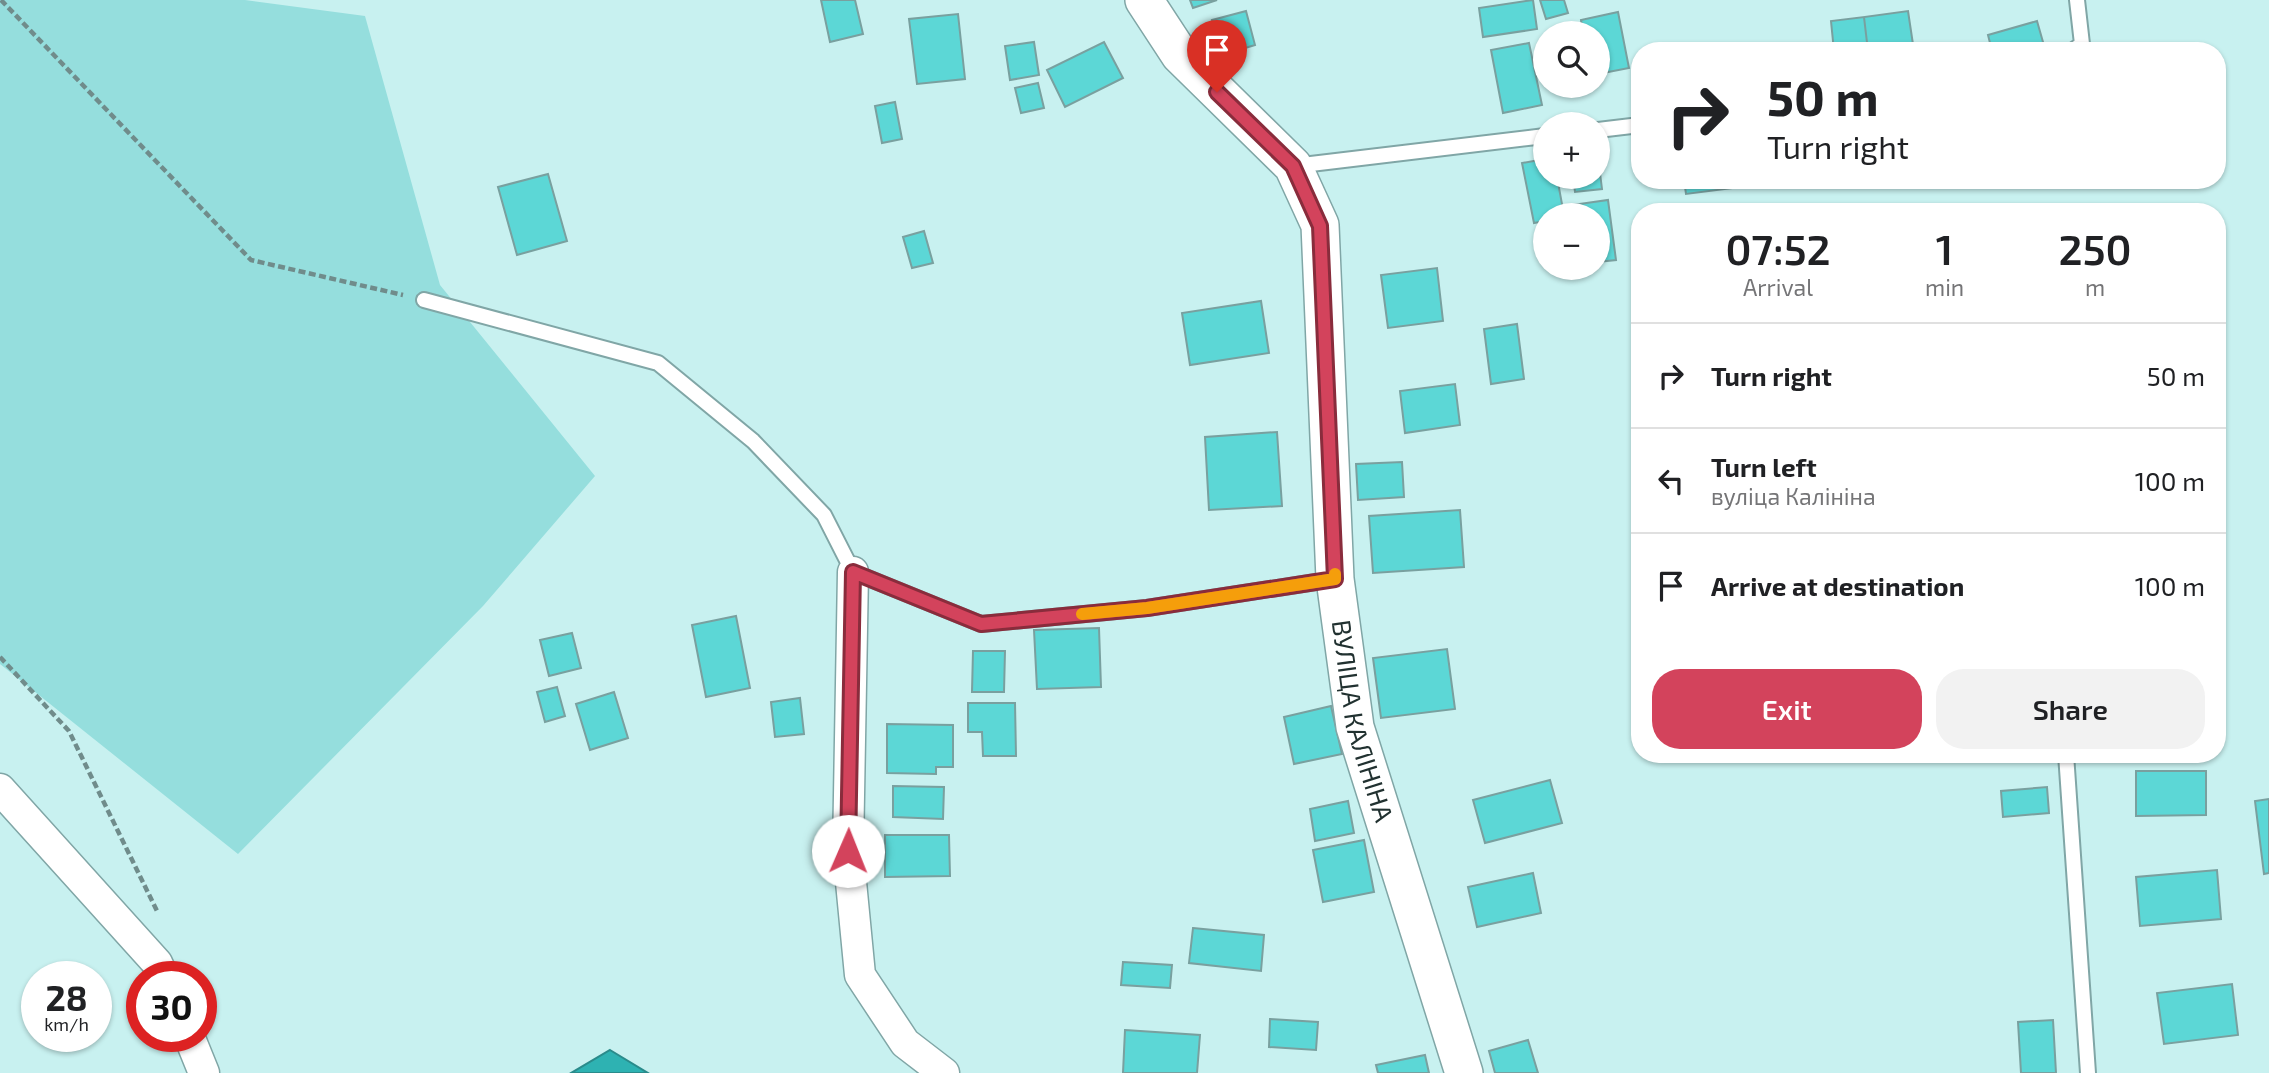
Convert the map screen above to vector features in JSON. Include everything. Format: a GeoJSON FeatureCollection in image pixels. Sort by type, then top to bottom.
{"type":"FeatureCollection","features":[{"type":"Feature","properties":{"kind":"street","name":"ВУЛІЦА КАЛІНІНА"},"geometry":{"type":"LineString","coordinates":[[1144,0],[1180,55],[1293,166],[1320,226],[1335,579],[1355,727],[1464,1073]]}},
{"type":"Feature","properties":{"kind":"street"},"geometry":{"type":"LineString","coordinates":[[853,572],[848,851],[860,975],[905,1044],[944,1073]]}},
{"type":"Feature","properties":{"kind":"street"},"geometry":{"type":"LineString","coordinates":[[0,789],[152,961]]}},
{"type":"Feature","properties":{"kind":"street"},"geometry":{"type":"LineString","coordinates":[[195,1052],[204,1073]]}},
{"type":"Feature","properties":{"kind":"lane"},"geometry":{"type":"LineString","coordinates":[[2077,0],[2082,42]]}},
{"type":"Feature","properties":{"kind":"lane"},"geometry":{"type":"LineString","coordinates":[[1610,129],[1631,126]]}},
{"type":"Feature","properties":{"kind":"lane"},"geometry":{"type":"LineString","coordinates":[[1293,166],[1533,137]]}},
{"type":"Feature","properties":{"kind":"lane"},"geometry":{"type":"LineString","coordinates":[[424,300],[658,363],[753,441],[824,515],[853,572],[981,624],[1147,608],[1335,579]]}},
{"type":"Feature","properties":{"kind":"lane"},"geometry":{"type":"LineString","coordinates":[[2067,763],[2088,1073]]}},
{"type":"Feature","properties":{"kind":"path"},"geometry":{"type":"LineString","coordinates":[[1,0],[251,260],[424,300]]}},
{"type":"Feature","properties":{"kind":"path"},"geometry":{"type":"LineString","coordinates":[[0,657],[69,731],[158,913],[160,961]]}},
{"type":"Feature","properties":{"kind":"shaded area"},"geometry":{"type":"Polygon","coordinates":[[[0,0],[245,0],[365,16],[440,285],[595,476],[483,606],[238,854],[0,664],[0,0]]]}},
{"type":"Feature","properties":{"kind":"shaded area"},"geometry":{"type":"Polygon","coordinates":[[[610,1050],[648,1073],[571,1073],[610,1050]]]}},
{"type":"Feature","properties":{"kind":"building"},"geometry":{"type":"Polygon","coordinates":[[[821,0],[855,0],[863,34],[830,42],[821,0]]]}},
{"type":"Feature","properties":{"kind":"building"},"geometry":{"type":"Polygon","coordinates":[[[1190,0],[1217,0],[1193,8],[1190,0]]]}},
{"type":"Feature","properties":{"kind":"building"},"geometry":{"type":"Polygon","coordinates":[[[1533,0],[1536,21],[1533,21],[1533,30],[1483,37],[1479,8],[1533,0]]]}},
{"type":"Feature","properties":{"kind":"building"},"geometry":{"type":"Polygon","coordinates":[[[1540,0],[1564,0],[1568,13],[1546,19],[1540,0]]]}},
{"type":"Feature","properties":{"kind":"building"},"geometry":{"type":"Polygon","coordinates":[[[1246,11],[1255,45],[1222,55],[1212,20],[1246,11]]]}},
{"type":"Feature","properties":{"kind":"building"},"geometry":{"type":"Polygon","coordinates":[[[1908,11],[1913,42],[1867,42],[1864,17],[1908,11]]]}},
{"type":"Feature","properties":{"kind":"building"},"geometry":{"type":"Polygon","coordinates":[[[1618,12],[1629,68],[1610,72],[1610,21],[1581,20],[1618,12]]]}},
{"type":"Feature","properties":{"kind":"building"},"geometry":{"type":"Polygon","coordinates":[[[958,14],[965,79],[917,84],[909,19],[958,14]]]}},
{"type":"Feature","properties":{"kind":"building"},"geometry":{"type":"Polygon","coordinates":[[[1864,17],[1867,42],[1833,42],[1831,21],[1864,17]]]}},
{"type":"Feature","properties":{"kind":"building"},"geometry":{"type":"Polygon","coordinates":[[[2037,21],[2043,42],[1990,42],[1988,35],[2037,21]]]}},
{"type":"Feature","properties":{"kind":"building"},"geometry":{"type":"Polygon","coordinates":[[[1034,42],[1039,75],[1010,80],[1005,46],[1034,42]]]}},
{"type":"Feature","properties":{"kind":"building"},"geometry":{"type":"Polygon","coordinates":[[[1104,42],[1123,78],[1065,107],[1047,70],[1104,42]]]}},
{"type":"Feature","properties":{"kind":"building"},"geometry":{"type":"Polygon","coordinates":[[[1529,43],[1533,62],[1533,98],[1541,98],[1542,105],[1503,113],[1491,50],[1529,43]]]}},
{"type":"Feature","properties":{"kind":"building"},"geometry":{"type":"Polygon","coordinates":[[[1038,83],[1044,108],[1021,113],[1015,88],[1038,83]]]}},
{"type":"Feature","properties":{"kind":"building"},"geometry":{"type":"Polygon","coordinates":[[[895,102],[902,139],[882,143],[875,106],[895,102]]]}},
{"type":"Feature","properties":{"kind":"building"},"geometry":{"type":"Polygon","coordinates":[[[1533,161],[1533,189],[1559,189],[1562,203],[1533,203],[1533,218],[1522,163],[1533,161]]]}},
{"type":"Feature","properties":{"kind":"building"},"geometry":{"type":"Polygon","coordinates":[[[548,174],[567,241],[517,255],[498,187],[548,174]]]}},
{"type":"Feature","properties":{"kind":"building"},"geometry":{"type":"Polygon","coordinates":[[[1575,189],[1602,189],[1575,192],[1575,189]]]}},
{"type":"Feature","properties":{"kind":"building"},"geometry":{"type":"Polygon","coordinates":[[[1685,189],[1725,189],[1686,194],[1685,189]]]}},
{"type":"Feature","properties":{"kind":"building"},"geometry":{"type":"Polygon","coordinates":[[[1608,200],[1608,203],[1586,203],[1608,200]]]}},
{"type":"Feature","properties":{"kind":"building"},"geometry":{"type":"Polygon","coordinates":[[[1610,215],[1616,260],[1610,261],[1610,215]]]}},
{"type":"Feature","properties":{"kind":"building"},"geometry":{"type":"Polygon","coordinates":[[[924,231],[933,263],[912,268],[903,237],[924,231]]]}},
{"type":"Feature","properties":{"kind":"building"},"geometry":{"type":"Polygon","coordinates":[[[1437,268],[1443,321],[1388,328],[1381,275],[1437,268]]]}},
{"type":"Feature","properties":{"kind":"building"},"geometry":{"type":"Polygon","coordinates":[[[1261,301],[1269,353],[1190,365],[1182,313],[1261,301]]]}},
{"type":"Feature","properties":{"kind":"building"},"geometry":{"type":"Polygon","coordinates":[[[1517,324],[1524,379],[1491,384],[1484,329],[1517,324]]]}},
{"type":"Feature","properties":{"kind":"building"},"geometry":{"type":"Polygon","coordinates":[[[1455,384],[1460,425],[1405,433],[1400,391],[1455,384]]]}},
{"type":"Feature","properties":{"kind":"building"},"geometry":{"type":"Polygon","coordinates":[[[1277,432],[1282,506],[1209,510],[1205,437],[1277,432]]]}},
{"type":"Feature","properties":{"kind":"building"},"geometry":{"type":"Polygon","coordinates":[[[1402,462],[1404,497],[1358,500],[1356,464],[1402,462]]]}},
{"type":"Feature","properties":{"kind":"building"},"geometry":{"type":"Polygon","coordinates":[[[1460,510],[1464,567],[1373,573],[1369,516],[1460,510]]]}},
{"type":"Feature","properties":{"kind":"building"},"geometry":{"type":"Polygon","coordinates":[[[736,616],[750,688],[706,697],[692,625],[736,616]]]}},
{"type":"Feature","properties":{"kind":"building"},"geometry":{"type":"Polygon","coordinates":[[[1099,628],[1101,687],[1037,689],[1034,630],[1099,628]]]}},
{"type":"Feature","properties":{"kind":"building"},"geometry":{"type":"Polygon","coordinates":[[[572,633],[581,668],[549,676],[540,640],[572,633]]]}},
{"type":"Feature","properties":{"kind":"building"},"geometry":{"type":"Polygon","coordinates":[[[1447,649],[1455,709],[1381,718],[1373,658],[1447,649]]]}},
{"type":"Feature","properties":{"kind":"building"},"geometry":{"type":"Polygon","coordinates":[[[973,651],[1005,651],[1004,692],[972,692],[973,651]]]}},
{"type":"Feature","properties":{"kind":"building"},"geometry":{"type":"Polygon","coordinates":[[[557,687],[565,716],[545,722],[537,692],[557,687]]]}},
{"type":"Feature","properties":{"kind":"building"},"geometry":{"type":"Polygon","coordinates":[[[614,692],[628,738],[590,750],[576,704],[614,692]]]}},
{"type":"Feature","properties":{"kind":"building"},"geometry":{"type":"Polygon","coordinates":[[[800,698],[804,734],[775,737],[771,702],[800,698]]]}},
{"type":"Feature","properties":{"kind":"building"},"geometry":{"type":"Polygon","coordinates":[[[968,703],[1015,703],[1016,756],[983,756],[982,732],[968,732],[968,703]]]}},
{"type":"Feature","properties":{"kind":"building"},"geometry":{"type":"Polygon","coordinates":[[[1331,706],[1342,754],[1294,764],[1284,717],[1331,706]]]}},
{"type":"Feature","properties":{"kind":"building"},"geometry":{"type":"Polygon","coordinates":[[[887,724],[953,725],[953,767],[936,767],[936,774],[887,773],[887,724]]]}},
{"type":"Feature","properties":{"kind":"building"},"geometry":{"type":"Polygon","coordinates":[[[2136,771],[2206,771],[2206,815],[2136,816],[2136,771]]]}},
{"type":"Feature","properties":{"kind":"building"},"geometry":{"type":"Polygon","coordinates":[[[1550,780],[1562,823],[1485,843],[1473,800],[1550,780]]]}},
{"type":"Feature","properties":{"kind":"building"},"geometry":{"type":"Polygon","coordinates":[[[893,786],[944,787],[943,819],[893,817],[893,786]]]}},
{"type":"Feature","properties":{"kind":"building"},"geometry":{"type":"Polygon","coordinates":[[[2047,787],[2049,813],[2003,817],[2001,791],[2047,787]]]}},
{"type":"Feature","properties":{"kind":"building"},"geometry":{"type":"Polygon","coordinates":[[[2269,799],[2269,873],[2264,874],[2255,801],[2269,799]]]}},
{"type":"Feature","properties":{"kind":"building"},"geometry":{"type":"Polygon","coordinates":[[[1348,801],[1354,833],[1315,841],[1310,809],[1348,801]]]}},
{"type":"Feature","properties":{"kind":"building"},"geometry":{"type":"Polygon","coordinates":[[[885,835],[949,835],[950,876],[885,877],[885,835]]]}},
{"type":"Feature","properties":{"kind":"building"},"geometry":{"type":"Polygon","coordinates":[[[1364,840],[1374,892],[1323,902],[1313,850],[1364,840]]]}},
{"type":"Feature","properties":{"kind":"building"},"geometry":{"type":"Polygon","coordinates":[[[2217,870],[2221,919],[2140,926],[2136,877],[2217,870]]]}},
{"type":"Feature","properties":{"kind":"building"},"geometry":{"type":"Polygon","coordinates":[[[1533,873],[1541,913],[1477,927],[1468,887],[1533,873]]]}},
{"type":"Feature","properties":{"kind":"building"},"geometry":{"type":"Polygon","coordinates":[[[1193,928],[1264,935],[1261,971],[1189,963],[1193,928]]]}},
{"type":"Feature","properties":{"kind":"building"},"geometry":{"type":"Polygon","coordinates":[[[1123,962],[1172,965],[1170,988],[1121,985],[1123,962]]]}},
{"type":"Feature","properties":{"kind":"building"},"geometry":{"type":"Polygon","coordinates":[[[2232,984],[2238,1035],[2164,1044],[2157,993],[2232,984]]]}},
{"type":"Feature","properties":{"kind":"building"},"geometry":{"type":"Polygon","coordinates":[[[1270,1019],[1318,1022],[1316,1050],[1269,1047],[1270,1019]]]}},
{"type":"Feature","properties":{"kind":"building"},"geometry":{"type":"Polygon","coordinates":[[[2053,1020],[2056,1073],[2021,1073],[2018,1022],[2053,1020]]]}},
{"type":"Feature","properties":{"kind":"building"},"geometry":{"type":"Polygon","coordinates":[[[1125,1030],[1200,1035],[1197,1073],[1123,1073],[1125,1030]]]}},
{"type":"Feature","properties":{"kind":"building"},"geometry":{"type":"Polygon","coordinates":[[[1528,1040],[1538,1073],[1495,1073],[1489,1051],[1528,1040]]]}},
{"type":"Feature","properties":{"kind":"building"},"geometry":{"type":"Polygon","coordinates":[[[1425,1055],[1429,1073],[1378,1073],[1376,1065],[1425,1055]]]}},
{"type":"Feature","properties":{"kind":"slow traffic"},"geometry":{"type":"LineString","coordinates":[[1082,614],[1147,608],[1335,579],[1335,574]]}},
{"type":"Feature","properties":{"kind":"route"},"geometry":{"type":"LineString","coordinates":[[848,851],[853,572],[981,624],[1147,608],[1335,579],[1320,226],[1293,166],[1217,92]]}}]}
